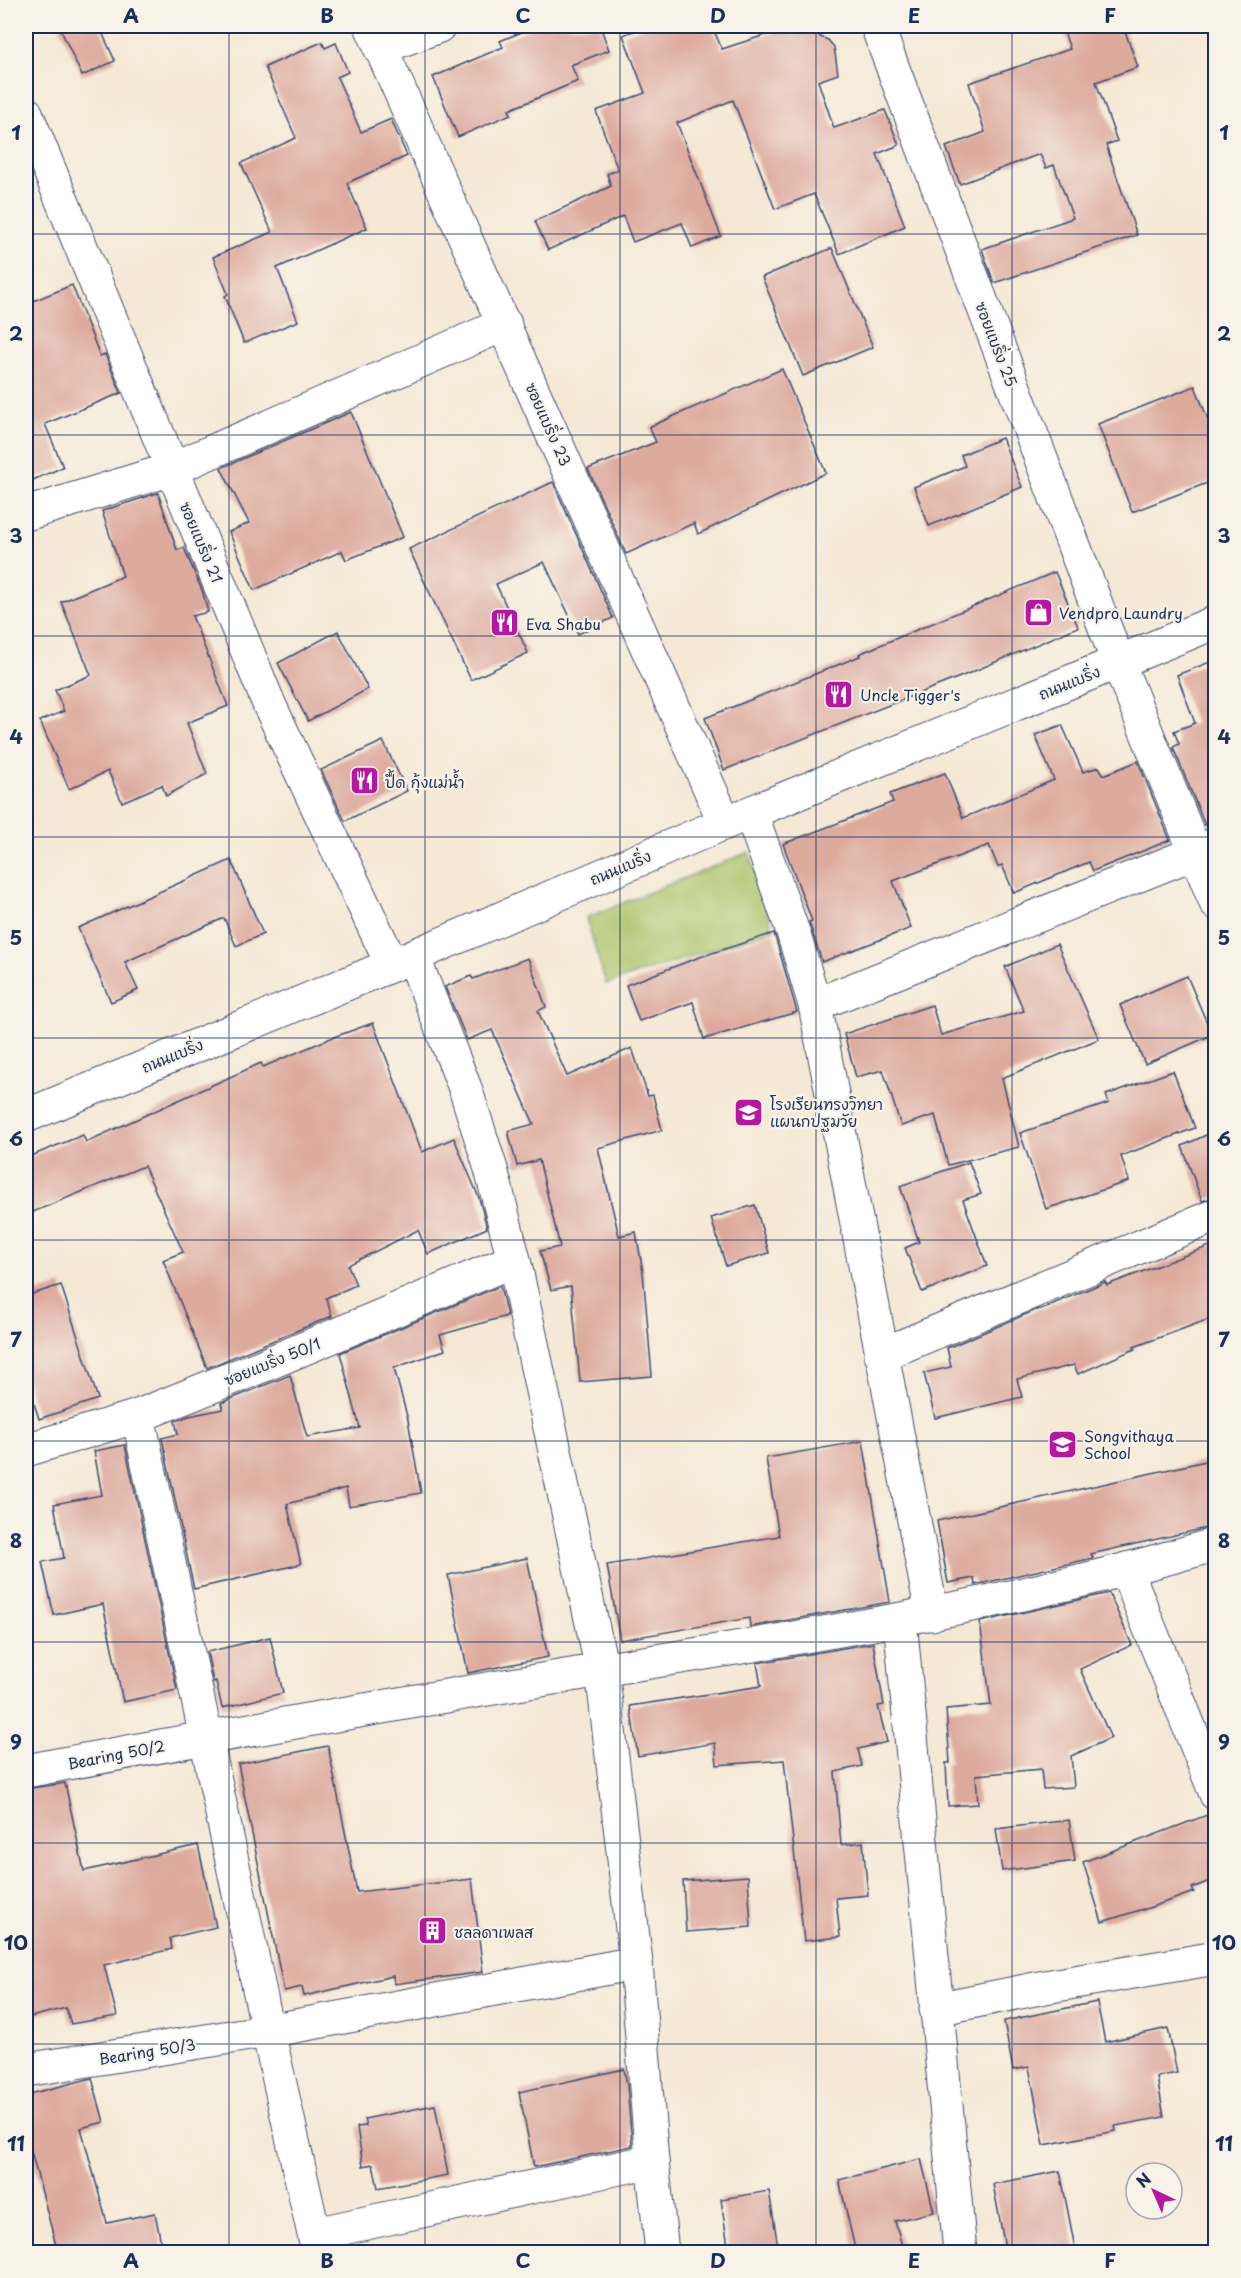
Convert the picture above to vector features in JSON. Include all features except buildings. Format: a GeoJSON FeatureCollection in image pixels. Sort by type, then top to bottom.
{"type":"FeatureCollection","features":[{"type":"Feature","properties":{"kind":"street"},"geometry":{"type":"LineString","coordinates":[[376,37],[439,26]]}},
{"type":"Feature","properties":{"kind":"street","name":"ซอยแบริ่ง 25"},"geometry":{"type":"LineString","coordinates":[[877,26],[1118,662],[1205,848],[1215,903]]}},
{"type":"Feature","properties":{"kind":"street","name":"ซอยแบริ่ง 23"},"geometry":{"type":"LineString","coordinates":[[376,37],[505,324],[793,932],[815,1005],[932,1614]]}},
{"type":"Feature","properties":{"kind":"street","name":"ซอยแบริ่ง 21"},"geometry":{"type":"LineString","coordinates":[[26,113],[269,704],[403,960],[471,1108],[491,1169],[514,1260],[602,1670],[636,1964],[651,2161],[662,2253]]}},
{"type":"Feature","properties":{"kind":"street"},"geometry":{"type":"LineString","coordinates":[[26,514],[172,469],[505,324]]}},
{"type":"Feature","properties":{"kind":"street","name":"ถนนแบริ่ง"},"geometry":{"type":"LineString","coordinates":[[26,1116],[738,818],[1215,622]]}},
{"type":"Feature","properties":{"kind":"street"},"geometry":{"type":"LineString","coordinates":[[815,1005],[1205,848]]}},
{"type":"Feature","properties":{"kind":"street"},"geometry":{"type":"LineString","coordinates":[[881,1355],[1215,1215]]}},
{"type":"Feature","properties":{"kind":"street","name":"ซอยแบริ่ง 50/1"},"geometry":{"type":"LineString","coordinates":[[26,1450],[138,1416],[514,1260]]}},
{"type":"Feature","properties":{"kind":"street"},"geometry":{"type":"LineString","coordinates":[[138,1416],[268,2031],[316,2243],[651,2161]]}},
{"type":"Feature","properties":{"kind":"street","name":"Bearing 50/2"},"geometry":{"type":"LineString","coordinates":[[26,1772],[206,1737],[932,1614],[1126,1569],[1215,1544]]}},
{"type":"Feature","properties":{"kind":"street"},"geometry":{"type":"LineString","coordinates":[[1126,1569],[1215,1794]]}},
{"type":"Feature","properties":{"kind":"street"},"geometry":{"type":"LineString","coordinates":[[900,1620],[960,2253]]}},
{"type":"Feature","properties":{"kind":"street"},"geometry":{"type":"LineString","coordinates":[[936,2009],[1045,1987],[1215,1958]]}},
{"type":"Feature","properties":{"kind":"street","name":"Bearing 50/3"},"geometry":{"type":"LineString","coordinates":[[26,2070],[268,2031],[636,1964]]}},
{"type":"Feature","properties":{"kind":"green space"},"geometry":{"type":"Polygon","coordinates":[[[749,852],[773,930],[606,984],[586,918],[749,852]]]}},
{"type":"Feature","properties":{"kind":"place","name":"Vendpro Laundry"},"geometry":{"type":"Point","coordinates":[1038,612]}},
{"type":"Feature","properties":{"kind":"place","name":"Eva Shabu"},"geometry":{"type":"Point","coordinates":[505,623]}},
{"type":"Feature","properties":{"kind":"place","name":"Uncle Tigger's"},"geometry":{"type":"Point","coordinates":[839,694]}},
{"type":"Feature","properties":{"kind":"place","name":"ปื้ด กุ้งแม่น้ำ"},"geometry":{"type":"Point","coordinates":[364,781]}},
{"type":"Feature","properties":{"kind":"place","name":"โรงเรียนทรงวิทยา แผนกปฐมวัย"},"geometry":{"type":"Point","coordinates":[749,1112]}},
{"type":"Feature","properties":{"kind":"place","name":"Songvithaya School"},"geometry":{"type":"Point","coordinates":[1063,1444]}},
{"type":"Feature","properties":{"kind":"place","name":"ชลลดาเพลส"},"geometry":{"type":"Point","coordinates":[433,1931]}}]}
